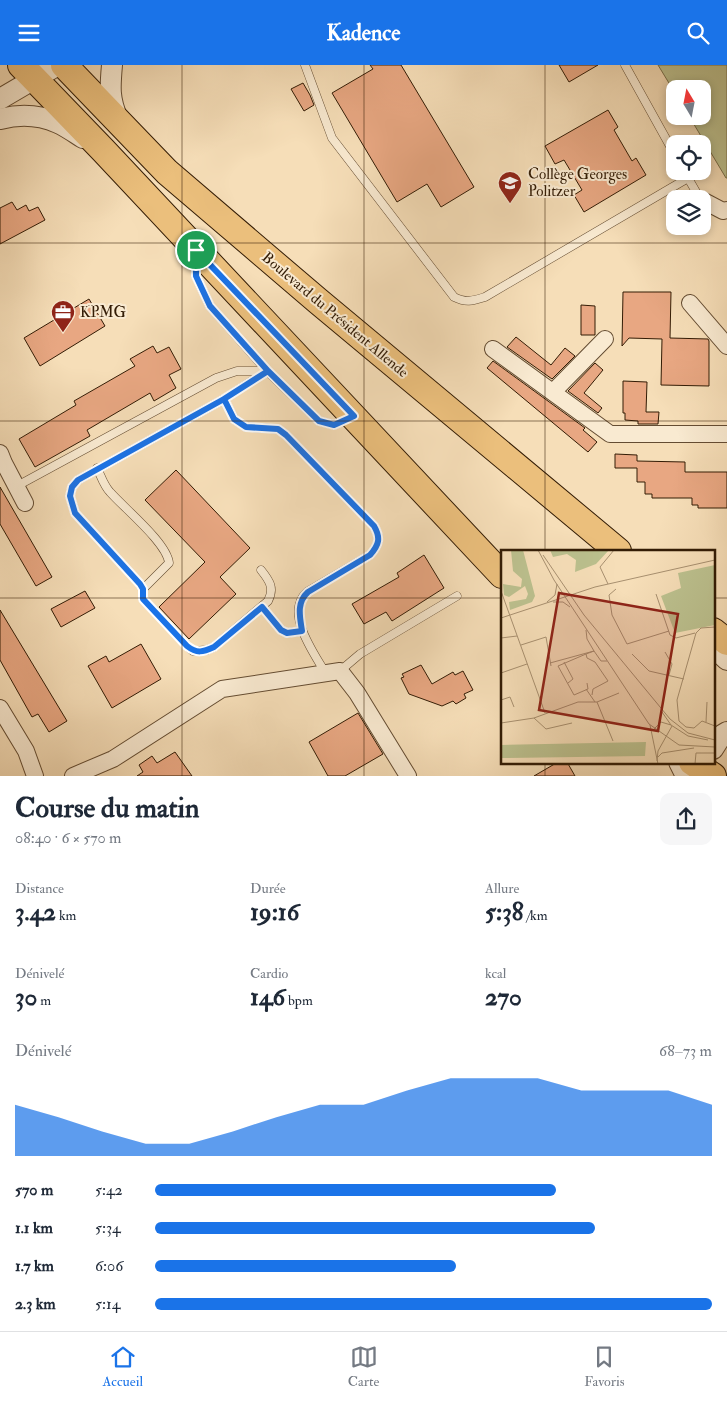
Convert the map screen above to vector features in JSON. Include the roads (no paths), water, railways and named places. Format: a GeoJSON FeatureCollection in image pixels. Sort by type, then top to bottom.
{"type":"FeatureCollection","features":[{"type":"Feature","properties":{"kind":"main road","name":"Boulevard du Président Allende"},"geometry":{"type":"LineString","coordinates":[[64,65],[167,172],[310,295],[617,550]]}},
{"type":"Feature","properties":{"kind":"main road"},"geometry":{"type":"LineString","coordinates":[[28,72],[501,574]]}},
{"type":"Feature","properties":{"kind":"main road"},"geometry":{"type":"LineString","coordinates":[[714,632],[727,642]]}},
{"type":"Feature","properties":{"kind":"street"},"geometry":{"type":"LineString","coordinates":[[0,99],[28,72],[58,65]]}},
{"type":"Feature","properties":{"kind":"street"},"geometry":{"type":"LineString","coordinates":[[112,65],[110,97],[121,126]]}},
{"type":"Feature","properties":{"kind":"street"},"geometry":{"type":"LineString","coordinates":[[0,119],[12,116],[34,116],[58,123],[103,150]]}},
{"type":"Feature","properties":{"kind":"street"},"geometry":{"type":"LineString","coordinates":[[711,204],[723,211],[727,210]]}},
{"type":"Feature","properties":{"kind":"street"},"geometry":{"type":"LineString","coordinates":[[690,303],[727,346]]}},
{"type":"Feature","properties":{"kind":"street"},"geometry":{"type":"LineString","coordinates":[[553,392],[605,339]]}},
{"type":"Feature","properties":{"kind":"street"},"geometry":{"type":"LineString","coordinates":[[493,349],[610,434],[727,434]]}},
{"type":"Feature","properties":{"kind":"street"},"geometry":{"type":"LineString","coordinates":[[0,453],[25,503]]}},
{"type":"Feature","properties":{"kind":"street"},"geometry":{"type":"LineString","coordinates":[[714,648],[727,660]]}},
{"type":"Feature","properties":{"kind":"street"},"geometry":{"type":"LineString","coordinates":[[72,776],[112,759],[222,689],[333,673],[357,693],[408,776]]}},
{"type":"Feature","properties":{"kind":"street"},"geometry":{"type":"LineString","coordinates":[[0,708],[26,751],[35,776]]}},
{"type":"Feature","properties":{"kind":"street"},"geometry":{"type":"LineString","coordinates":[[714,748],[722,735],[727,732]]}},
{"type":"Feature","properties":{"kind":"street"},"geometry":{"type":"LineString","coordinates":[[683,763],[703,767]]}},
{"type":"Feature","properties":{"kind":"lane"},"geometry":{"type":"LineString","coordinates":[[305,65],[332,138],[454,297],[462,301],[472,301],[485,297],[676,180]]}},
{"type":"Feature","properties":{"kind":"lane"},"geometry":{"type":"LineString","coordinates":[[625,65],[666,139]]}},
{"type":"Feature","properties":{"kind":"lane"},"geometry":{"type":"LineString","coordinates":[[196,250],[196,276],[210,306],[268,371],[319,421],[334,425],[354,416]]}},
{"type":"Feature","properties":{"kind":"lane"},"geometry":{"type":"LineString","coordinates":[[17,486],[216,378],[237,371],[268,371]]}},
{"type":"Feature","properties":{"kind":"lane"},"geometry":{"type":"LineString","coordinates":[[261,570],[270,581],[272,588],[268,601],[214,647],[207,650],[193,651],[143,599],[143,589],[140,584],[75,513],[70,496],[72,487],[78,480],[97,468],[224,399],[268,371]]}},
{"type":"Feature","properties":{"kind":"lane"},"geometry":{"type":"LineString","coordinates":[[224,399],[234,419],[246,427],[278,429],[286,435],[374,526],[378,533],[376,549],[370,555],[302,597],[299,609],[302,631],[333,673],[360,654],[457,596]]}},
{"type":"Feature","properties":{"kind":"lane"},"geometry":{"type":"LineString","coordinates":[[97,468],[108,491],[152,536],[168,557],[169,563],[143,589]]}},
{"type":"Feature","properties":{"kind":"lane"},"geometry":{"type":"LineString","coordinates":[[262,607],[281,630],[287,633],[302,631]]}},
{"type":"Feature","properties":{"kind":"place","name":"Collège Georges Politzer"},"geometry":{"type":"Point","coordinates":[510,204]}},
{"type":"Feature","properties":{"kind":"place","name":"KPMG"},"geometry":{"type":"Point","coordinates":[63,333]}}]}
